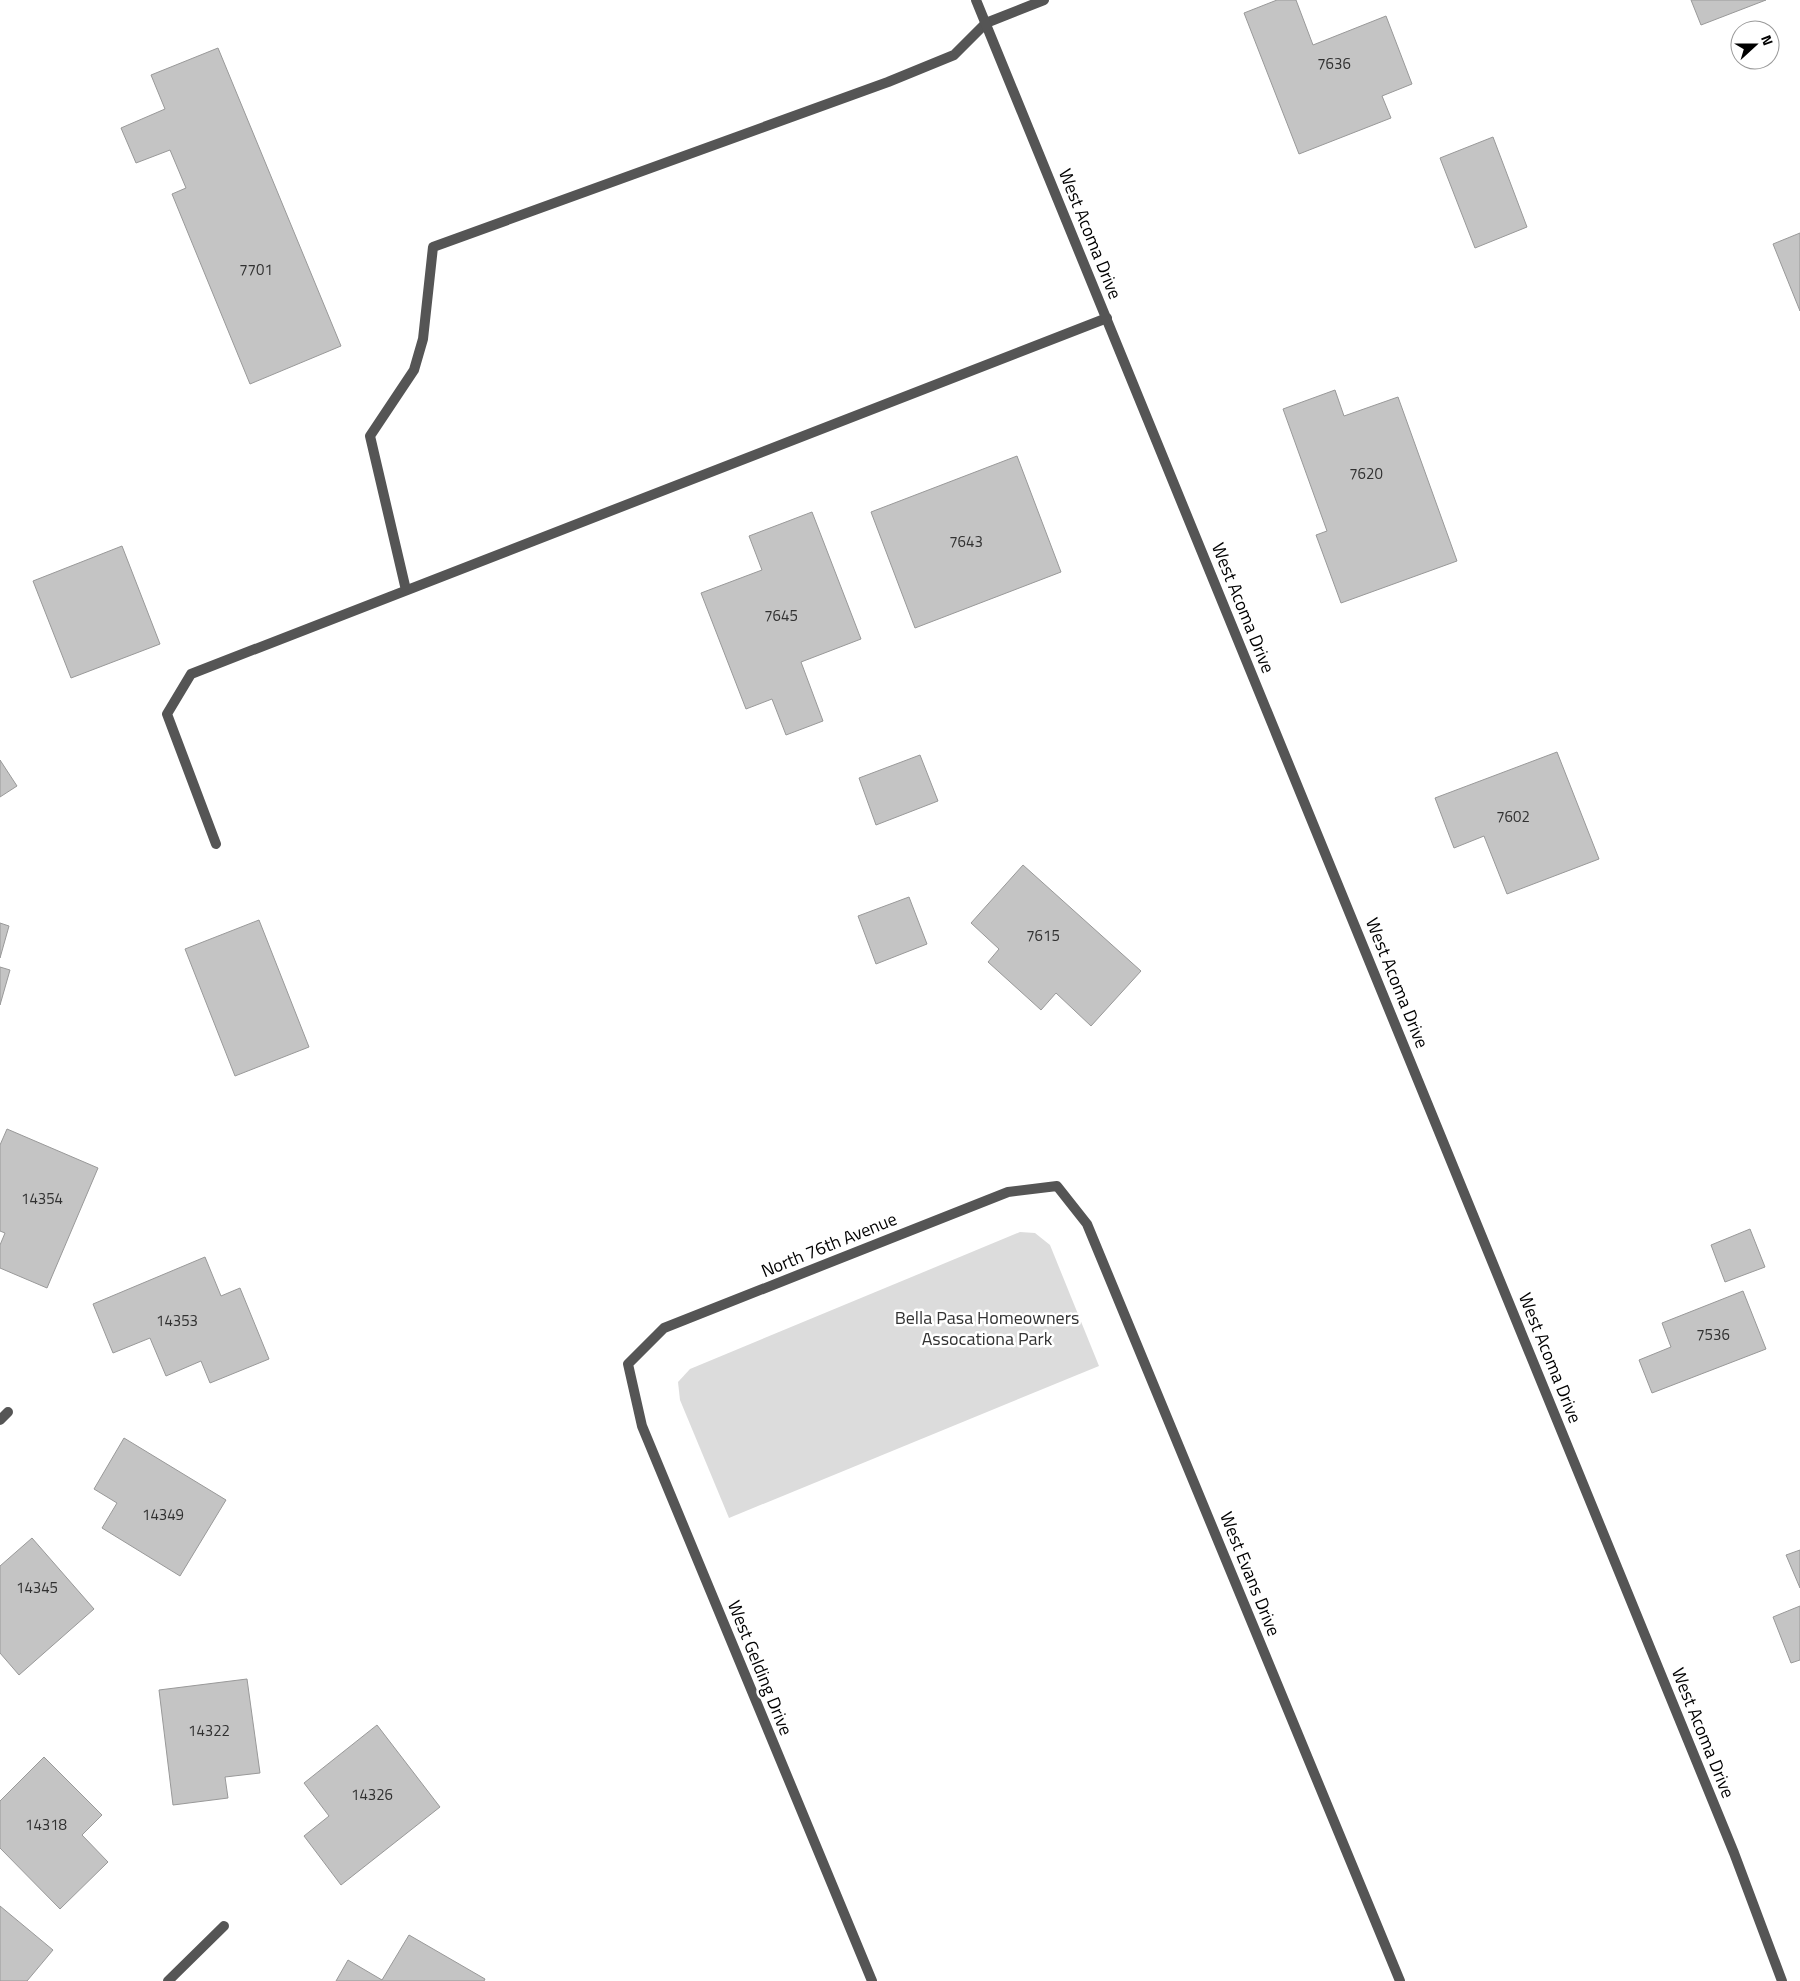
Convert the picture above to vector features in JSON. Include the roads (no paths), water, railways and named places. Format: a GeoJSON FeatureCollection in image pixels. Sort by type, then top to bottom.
{"type":"FeatureCollection","features":[{"type":"Feature","properties":{"kind":"street","name":"West Acoma Drive"},"geometry":{"type":"LineString","coordinates":[[976,0],[1734,1853],[1782,1981]]}},
{"type":"Feature","properties":{"kind":"street"},"geometry":{"type":"LineString","coordinates":[[406,590],[370,436],[414,370],[423,340],[432,247],[888,82],[954,55],[986,24],[1044,0]]}},
{"type":"Feature","properties":{"kind":"street"},"geometry":{"type":"LineString","coordinates":[[216,844],[167,714],[192,674],[1107,318]]}},
{"type":"Feature","properties":{"kind":"street","name":"North 76th Avenue"},"geometry":{"type":"LineString","coordinates":[[628,1364],[664,1328],[1008,1192],[1057,1186]]}},
{"type":"Feature","properties":{"kind":"street","name":"West Evans Drive"},"geometry":{"type":"LineString","coordinates":[[1057,1186],[1087,1224],[1400,1981]]}},
{"type":"Feature","properties":{"kind":"street","name":"West Gelding Drive"},"geometry":{"type":"LineString","coordinates":[[628,1364],[642,1426],[872,1981]]}},
{"type":"Feature","properties":{"kind":"street"},"geometry":{"type":"LineString","coordinates":[[168,1981],[224,1926]]}},
{"type":"Feature","properties":{"kind":"park label","name":"Bella Pasa Homeowners Assocationa Park"},"geometry":{"type":"Point","coordinates":[987,1328]}}]}
